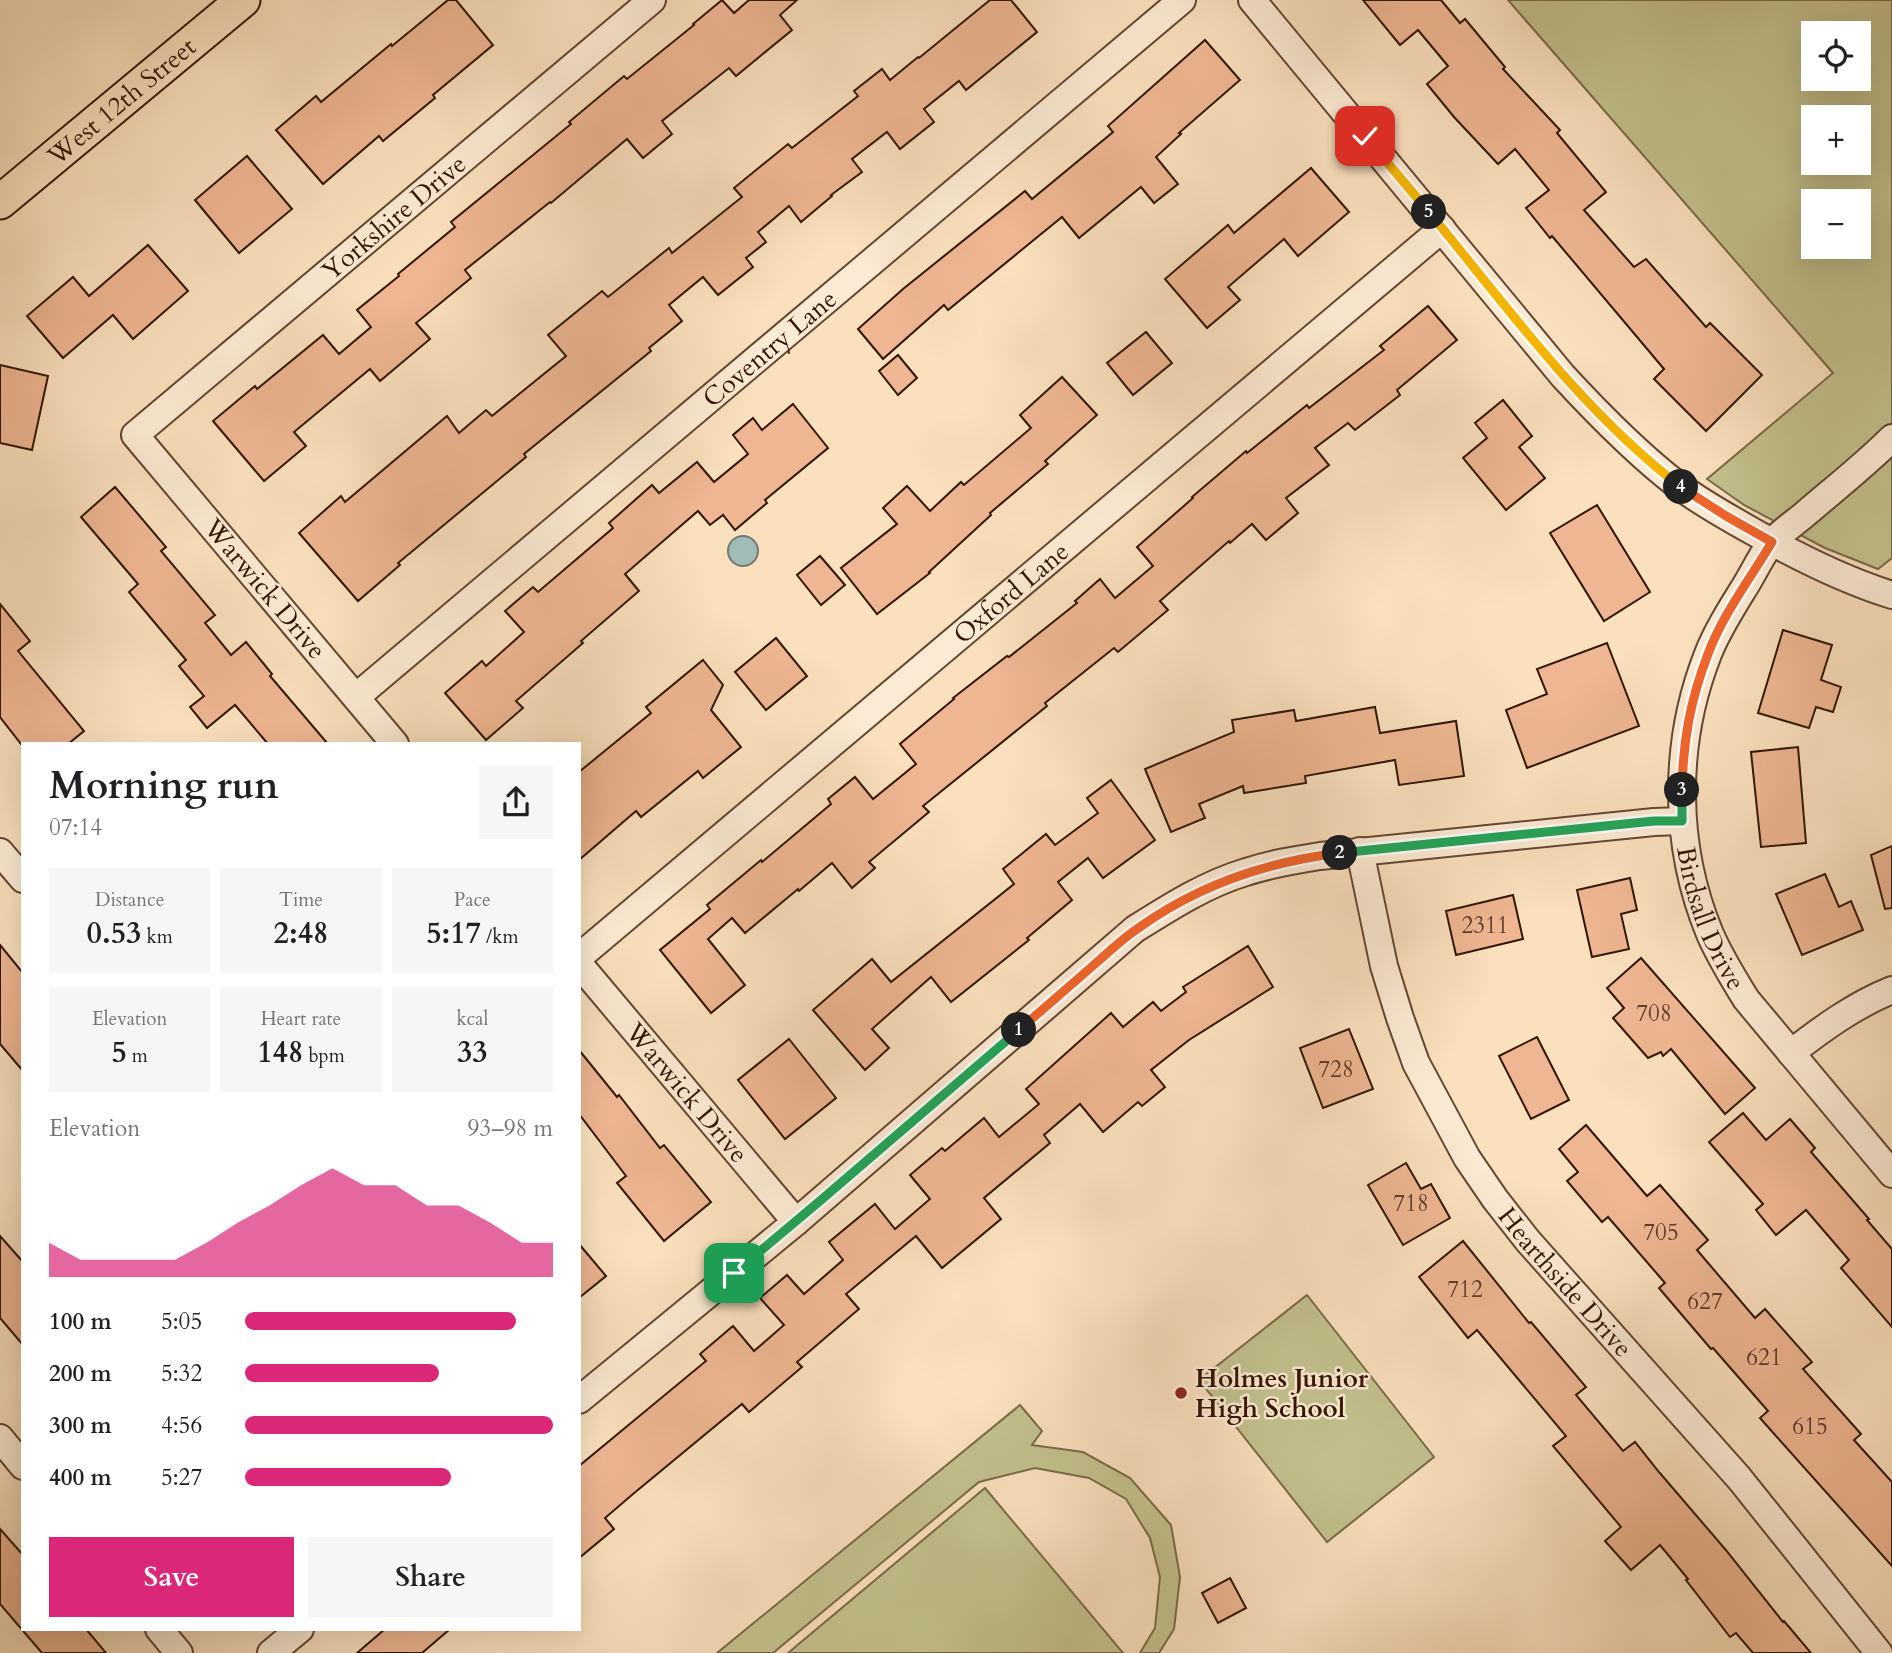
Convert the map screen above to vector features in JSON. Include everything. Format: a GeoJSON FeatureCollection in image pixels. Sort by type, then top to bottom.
{"type":"FeatureCollection","features":[{"type":"Feature","properties":{"kind":"main road","name":"West 12th Street"},"geometry":{"type":"LineString","coordinates":[[0,202],[243,0]]}},
{"type":"Feature","properties":{"kind":"street","name":"Yorkshire Drive"},"geometry":{"type":"LineString","coordinates":[[135,435],[652,0]]}},
{"type":"Feature","properties":{"kind":"street","name":"Coventry Lane"},"geometry":{"type":"LineString","coordinates":[[356,697],[1182,0]]}},
{"type":"Feature","properties":{"kind":"street"},"geometry":{"type":"LineString","coordinates":[[1252,0],[1563,376],[1601,417],[1680,486],[1726,516],[1863,587],[1892,595]]}},
{"type":"Feature","properties":{"kind":"street","name":"Oxford Lane"},"geometry":{"type":"LineString","coordinates":[[581,955],[1442,229]]}},
{"type":"Feature","properties":{"kind":"street","name":"Warwick Drive"},"geometry":{"type":"LineString","coordinates":[[135,435],[393,742]]}},
{"type":"Feature","properties":{"kind":"street","name":"Birdsall Drive"},"geometry":{"type":"LineString","coordinates":[[1892,438],[1772,542],[1727,616],[1708,652],[1687,725],[1683,756],[1682,821],[1697,895],[1710,933],[1728,969],[1746,999],[1892,1174]]}},
{"type":"Feature","properties":{"kind":"street"},"geometry":{"type":"LineString","coordinates":[[581,1398],[796,1222],[1135,929],[1208,887],[1281,862],[1360,851],[1654,821],[1682,821]]}},
{"type":"Feature","properties":{"kind":"street","name":"Hearthside Drive"},"geometry":{"type":"LineString","coordinates":[[1360,851],[1384,966],[1399,1018],[1416,1063],[1467,1158],[1528,1241],[1739,1478],[1879,1653]]}},
{"type":"Feature","properties":{"kind":"street"},"geometry":{"type":"LineString","coordinates":[[0,852],[21,877]]}},
{"type":"Feature","properties":{"kind":"street","name":"Warwick Drive"},"geometry":{"type":"LineString","coordinates":[[581,966],[796,1222]]}},
{"type":"Feature","properties":{"kind":"street"},"geometry":{"type":"LineString","coordinates":[[1791,1053],[1838,1019],[1892,989]]}},
{"type":"Feature","properties":{"kind":"street"},"geometry":{"type":"LineString","coordinates":[[0,1438],[21,1464]]}},
{"type":"Feature","properties":{"kind":"street"},"geometry":{"type":"LineString","coordinates":[[161,1631],[179,1653]]}},
{"type":"Feature","properties":{"kind":"street"},"geometry":{"type":"LineString","coordinates":[[271,1653],[298,1631]]}},
{"type":"Feature","properties":{"kind":"shaded area"},"geometry":{"type":"Polygon","coordinates":[[[1508,0],[1892,0],[1892,558],[1878,569],[1825,548],[1744,505],[1707,479],[1833,373],[1508,0]]]}},
{"type":"Feature","properties":{"kind":"shaded area"},"geometry":{"type":"Polygon","coordinates":[[[1307,1295],[1434,1457],[1327,1542],[1199,1380],[1307,1295]]]}},
{"type":"Feature","properties":{"kind":"shaded area"},"geometry":{"type":"Polygon","coordinates":[[[1020,1405],[1042,1431],[1032,1445],[1083,1452],[1130,1478],[1171,1525],[1180,1577],[1174,1629],[1159,1653],[1140,1653],[1155,1628],[1160,1577],[1150,1538],[1126,1499],[1089,1478],[1035,1468],[979,1482],[773,1653],[717,1653],[1020,1405]]]}},
{"type":"Feature","properties":{"kind":"shaded area"},"geometry":{"type":"Polygon","coordinates":[[[985,1488],[1123,1653],[788,1653],[985,1488]]]}},
{"type":"Feature","properties":{"kind":"water"},"geometry":{"type":"Polygon","coordinates":[[[743,536],[749,537],[757,545],[757,557],[749,565],[743,566],[737,565],[729,557],[728,551],[729,545],[737,537],[743,536]]]}},
{"type":"Feature","properties":{"kind":"building"},"geometry":{"type":"Polygon","coordinates":[[[448,0],[456,0],[493,45],[383,141],[379,136],[323,184],[276,130],[316,96],[321,102],[448,0]]]}},
{"type":"Feature","properties":{"kind":"building"},"geometry":{"type":"Polygon","coordinates":[[[722,0],[734,13],[749,0],[797,0],[780,15],[792,30],[736,76],[729,68],[662,121],[672,134],[643,158],[627,139],[465,270],[471,278],[416,323],[430,339],[380,381],[370,369],[294,432],[306,446],[264,481],[213,421],[323,335],[339,354],[371,327],[357,310],[455,227],[451,222],[571,124],[569,122],[624,76],[627,79],[722,0]]]}},
{"type":"Feature","properties":{"kind":"building"},"geometry":{"type":"Polygon","coordinates":[[[990,0],[1011,0],[1037,32],[966,90],[959,81],[924,109],[934,122],[900,149],[887,132],[852,159],[862,172],[801,222],[789,206],[758,232],[766,242],[746,258],[753,267],[718,295],[703,277],[669,305],[682,321],[649,348],[651,351],[524,454],[526,457],[398,563],[400,565],[358,601],[299,533],[341,496],[345,502],[447,416],[459,433],[486,410],[492,416],[566,356],[548,335],[602,291],[608,297],[669,248],[672,253],[742,197],[734,188],[788,144],[792,148],[858,96],[854,91],[882,69],[890,80],[990,0]]]}},
{"type":"Feature","properties":{"kind":"building"},"geometry":{"type":"Polygon","coordinates":[[[1363,0],[1441,0],[1460,23],[1465,19],[1505,67],[1503,69],[1560,130],[1557,133],[1606,192],[1584,210],[1634,267],[1646,259],[1706,327],[1710,323],[1762,375],[1706,431],[1654,379],[1664,369],[1526,208],[1549,190],[1515,149],[1498,164],[1454,117],[1427,84],[1448,66],[1418,30],[1400,45],[1363,0]]]}},
{"type":"Feature","properties":{"kind":"building"},"geometry":{"type":"Polygon","coordinates":[[[1205,40],[1240,80],[1179,133],[1181,134],[1156,157],[1178,184],[1154,203],[1141,187],[1079,238],[1062,217],[948,310],[944,305],[883,359],[858,329],[903,289],[1025,191],[1032,199],[1113,132],[1108,126],[1205,40]]]}},
{"type":"Feature","properties":{"kind":"building"},"geometry":{"type":"Polygon","coordinates":[[[247,156],[292,209],[239,253],[195,200],[247,156]]]}},
{"type":"Feature","properties":{"kind":"building"},"geometry":{"type":"Polygon","coordinates":[[[1311,168],[1349,212],[1298,256],[1284,239],[1228,287],[1240,300],[1207,328],[1165,279],[1228,225],[1234,233],[1311,168]]]}},
{"type":"Feature","properties":{"kind":"building"},"geometry":{"type":"Polygon","coordinates":[[[148,245],[188,291],[133,339],[113,315],[63,358],[27,316],[73,277],[89,296],[148,245]]]}},
{"type":"Feature","properties":{"kind":"building"},"geometry":{"type":"Polygon","coordinates":[[[1428,306],[1457,340],[1397,390],[1400,395],[1355,430],[1348,423],[1315,448],[1329,465],[1286,498],[1298,513],[1266,540],[1252,524],[1230,543],[1229,541],[1160,601],[1168,610],[1118,652],[1114,648],[1045,703],[1047,706],[923,806],[929,812],[869,862],[875,868],[852,888],[832,863],[745,933],[732,918],[708,939],[745,985],[711,1013],[660,950],[710,909],[707,905],[831,804],[828,799],[855,777],[873,799],[916,764],[900,744],[953,698],[1077,603],[1075,601],[1100,579],[1115,598],[1153,566],[1137,547],[1246,451],[1247,453],[1307,405],[1309,408],[1384,350],[1380,346],[1428,306]]]}},
{"type":"Feature","properties":{"kind":"building"},"geometry":{"type":"Polygon","coordinates":[[[1146,332],[1172,363],[1133,395],[1107,363],[1146,332]]]}},
{"type":"Feature","properties":{"kind":"building"},"geometry":{"type":"Polygon","coordinates":[[[898,355],[917,378],[898,395],[879,371],[898,355]]]}},
{"type":"Feature","properties":{"kind":"building"},"geometry":{"type":"Polygon","coordinates":[[[0,365],[48,376],[32,450],[0,443],[0,365]]]}},
{"type":"Feature","properties":{"kind":"building"},"geometry":{"type":"Polygon","coordinates":[[[1062,377],[1097,415],[1045,461],[1048,464],[990,513],[991,515],[930,573],[877,614],[841,568],[897,524],[883,508],[907,486],[930,511],[961,482],[964,485],[1031,428],[1020,415],[1062,377]]]}},
{"type":"Feature","properties":{"kind":"building"},"geometry":{"type":"Polygon","coordinates":[[[1503,400],[1532,436],[1519,447],[1545,478],[1506,510],[1463,458],[1487,438],[1475,423],[1503,400]]]}},
{"type":"Feature","properties":{"kind":"building"},"geometry":{"type":"Polygon","coordinates":[[[793,404],[828,448],[765,500],[767,503],[735,530],[723,515],[710,525],[698,511],[625,574],[639,591],[516,701],[523,708],[486,740],[445,693],[482,661],[486,666],[524,632],[505,611],[533,587],[538,592],[613,528],[609,523],[652,485],[659,493],[697,462],[714,482],[748,454],[733,435],[753,418],[762,430],[793,404]]]}},
{"type":"Feature","properties":{"kind":"building"},"geometry":{"type":"Polygon","coordinates":[[[115,487],[166,547],[161,551],[215,615],[205,623],[231,655],[246,642],[272,674],[270,676],[326,742],[266,742],[235,705],[207,728],[190,707],[204,696],[179,666],[186,660],[129,592],[138,584],[81,517],[115,487]]]}},
{"type":"Feature","properties":{"kind":"building"},"geometry":{"type":"Polygon","coordinates":[[[1597,505],[1650,592],[1604,621],[1550,533],[1597,505]]]}},
{"type":"Feature","properties":{"kind":"building"},"geometry":{"type":"Polygon","coordinates":[[[820,556],[845,585],[821,605],[797,575],[820,556]]]}},
{"type":"Feature","properties":{"kind":"building"},"geometry":{"type":"Polygon","coordinates":[[[0,604],[30,641],[18,651],[84,731],[70,742],[21,744],[0,717],[0,604]]]}},
{"type":"Feature","properties":{"kind":"building"},"geometry":{"type":"Polygon","coordinates":[[[1783,630],[1832,645],[1821,680],[1841,687],[1833,712],[1816,707],[1809,728],[1758,713],[1783,630]]]}},
{"type":"Feature","properties":{"kind":"building"},"geometry":{"type":"Polygon","coordinates":[[[776,638],[807,676],[766,710],[735,672],[776,638]]]}},
{"type":"Feature","properties":{"kind":"building"},"geometry":{"type":"Polygon","coordinates":[[[1607,643],[1639,726],[1527,768],[1506,710],[1547,694],[1537,669],[1607,643]]]}},
{"type":"Feature","properties":{"kind":"building"},"geometry":{"type":"Polygon","coordinates":[[[703,660],[723,685],[711,710],[741,747],[703,778],[698,771],[641,817],[636,811],[581,858],[581,770],[651,713],[646,707],[703,660]]]}},
{"type":"Feature","properties":{"kind":"building"},"geometry":{"type":"Polygon","coordinates":[[[1375,707],[1380,733],[1456,721],[1464,776],[1399,785],[1395,760],[1305,776],[1306,783],[1244,793],[1243,786],[1199,804],[1205,818],[1171,832],[1145,769],[1234,732],[1232,720],[1294,710],[1296,721],[1375,707]]]}},
{"type":"Feature","properties":{"kind":"building"},"geometry":{"type":"Polygon","coordinates":[[[1798,747],[1806,843],[1761,847],[1751,752],[1798,747]]]}},
{"type":"Feature","properties":{"kind":"building"},"geometry":{"type":"Polygon","coordinates":[[[1111,780],[1155,840],[1103,878],[1088,858],[1058,882],[1072,900],[1027,938],[1029,940],[951,1002],[931,977],[872,1029],[889,1048],[865,1070],[813,1010],[872,959],[891,982],[1014,884],[1003,869],[1046,834],[1055,845],[1098,813],[1087,798],[1111,780]]]}},
{"type":"Feature","properties":{"kind":"building"},"geometry":{"type":"Polygon","coordinates":[[[1892,846],[1892,908],[1885,909],[1871,855],[1892,846]]]}},
{"type":"Feature","properties":{"kind":"building"},"geometry":{"type":"Polygon","coordinates":[[[1825,874],[1839,907],[1851,901],[1863,930],[1802,955],[1776,894],[1825,874]]]}},
{"type":"Feature","properties":{"kind":"building"},"geometry":{"type":"Polygon","coordinates":[[[1630,878],[1637,910],[1621,914],[1629,949],[1592,957],[1577,890],[1630,878]]]}},
{"type":"Feature","properties":{"kind":"building"},"geometry":{"type":"Polygon","coordinates":[[[1513,895],[1523,939],[1456,955],[1446,911],[1513,895]]]}},
{"type":"Feature","properties":{"kind":"building"},"geometry":{"type":"Polygon","coordinates":[[[0,945],[21,971],[21,1069],[0,1044],[0,945]]]}},
{"type":"Feature","properties":{"kind":"building"},"geometry":{"type":"Polygon","coordinates":[[[1248,946],[1273,987],[1189,1040],[1151,1070],[1165,1087],[1142,1106],[1138,1102],[1103,1132],[1080,1104],[1044,1135],[1050,1143],[984,1198],[1001,1219],[942,1268],[916,1236],[846,1294],[859,1309],[797,1362],[802,1367],[749,1412],[742,1404],[633,1494],[605,1518],[614,1529],[581,1556],[581,1464],[706,1361],[700,1354],[733,1326],[754,1351],[784,1325],[760,1298],[787,1275],[804,1294],[843,1260],[829,1242],[875,1204],[895,1229],[930,1199],[910,1175],[942,1148],[945,1151],[984,1118],[999,1137],[1039,1104],[1026,1089],[1111,1013],[1123,1027],[1153,1002],[1161,1011],[1186,992],[1183,987],[1248,946]]]}},
{"type":"Feature","properties":{"kind":"building"},"geometry":{"type":"Polygon","coordinates":[[[1641,958],[1755,1088],[1725,1114],[1671,1049],[1663,1056],[1661,1052],[1648,1058],[1613,1018],[1624,1008],[1607,988],[1641,958]]]}},
{"type":"Feature","properties":{"kind":"building"},"geometry":{"type":"Polygon","coordinates":[[[1349,1029],[1373,1089],[1323,1108],[1300,1048],[1349,1029]]]}},
{"type":"Feature","properties":{"kind":"building"},"geometry":{"type":"Polygon","coordinates":[[[1537,1037],[1569,1100],[1531,1119],[1499,1056],[1537,1037]]]}},
{"type":"Feature","properties":{"kind":"building"},"geometry":{"type":"Polygon","coordinates":[[[789,1039],[836,1098],[785,1139],[738,1080],[789,1039]]]}},
{"type":"Feature","properties":{"kind":"building"},"geometry":{"type":"Polygon","coordinates":[[[581,1052],[617,1097],[619,1095],[660,1148],[664,1145],[711,1202],[664,1241],[617,1183],[626,1176],[581,1117],[581,1052]]]}},
{"type":"Feature","properties":{"kind":"building"},"geometry":{"type":"Polygon","coordinates":[[[1743,1113],[1766,1140],[1790,1119],[1815,1148],[1811,1152],[1892,1249],[1892,1327],[1841,1268],[1849,1260],[1806,1210],[1776,1235],[1756,1210],[1763,1204],[1709,1142],[1743,1113]]]}},
{"type":"Feature","properties":{"kind":"building"},"geometry":{"type":"Polygon","coordinates":[[[1586,1125],[1647,1196],[1660,1185],[1708,1240],[1697,1250],[1755,1318],[1765,1309],[1812,1362],[1803,1369],[1861,1434],[1854,1440],[1892,1482],[1892,1566],[1760,1418],[1768,1411],[1659,1288],[1665,1283],[1608,1217],[1602,1222],[1567,1181],[1578,1172],[1559,1149],[1586,1125]]]}},
{"type":"Feature","properties":{"kind":"building"},"geometry":{"type":"Polygon","coordinates":[[[1406,1163],[1421,1189],[1431,1184],[1450,1218],[1403,1245],[1368,1185],[1406,1163]]]}},
{"type":"Feature","properties":{"kind":"building"},"geometry":{"type":"Polygon","coordinates":[[[0,1236],[21,1260],[21,1343],[0,1318],[0,1236]]]}},
{"type":"Feature","properties":{"kind":"building"},"geometry":{"type":"Polygon","coordinates":[[[1463,1241],[1529,1323],[1531,1322],[1586,1387],[1576,1395],[1623,1451],[1635,1442],[1811,1653],[1753,1653],[1736,1633],[1730,1637],[1660,1545],[1631,1570],[1605,1541],[1621,1527],[1553,1446],[1566,1436],[1477,1330],[1468,1338],[1419,1277],[1463,1241]]]}},
{"type":"Feature","properties":{"kind":"building"},"geometry":{"type":"Polygon","coordinates":[[[581,1246],[606,1276],[581,1296],[581,1246]]]}},
{"type":"Feature","properties":{"kind":"building"},"geometry":{"type":"Polygon","coordinates":[[[0,1529],[21,1553],[21,1628],[0,1604],[0,1529]]]}},
{"type":"Feature","properties":{"kind":"building"},"geometry":{"type":"Polygon","coordinates":[[[1230,1578],[1246,1608],[1218,1623],[1202,1593],[1230,1578]]]}},
{"type":"Feature","properties":{"kind":"building"},"geometry":{"type":"Polygon","coordinates":[[[23,1631],[88,1631],[106,1653],[42,1653],[23,1631]]]}},
{"type":"Feature","properties":{"kind":"building"},"geometry":{"type":"Polygon","coordinates":[[[383,1631],[448,1631],[422,1653],[357,1653],[383,1631]]]}},
{"type":"Feature","properties":{"kind":"place","name":"Holmes Junior High School"},"geometry":{"type":"Point","coordinates":[1181,1393]}},
{"type":"Feature","properties":{"kind":"route"},"geometry":{"type":"LineString","coordinates":[[734,1273],[1135,929],[1208,887],[1281,862],[1320,856],[1654,821],[1682,821],[1683,756],[1695,691],[1708,652],[1772,542],[1680,486],[1601,417],[1563,376],[1365,136]]}}]}
